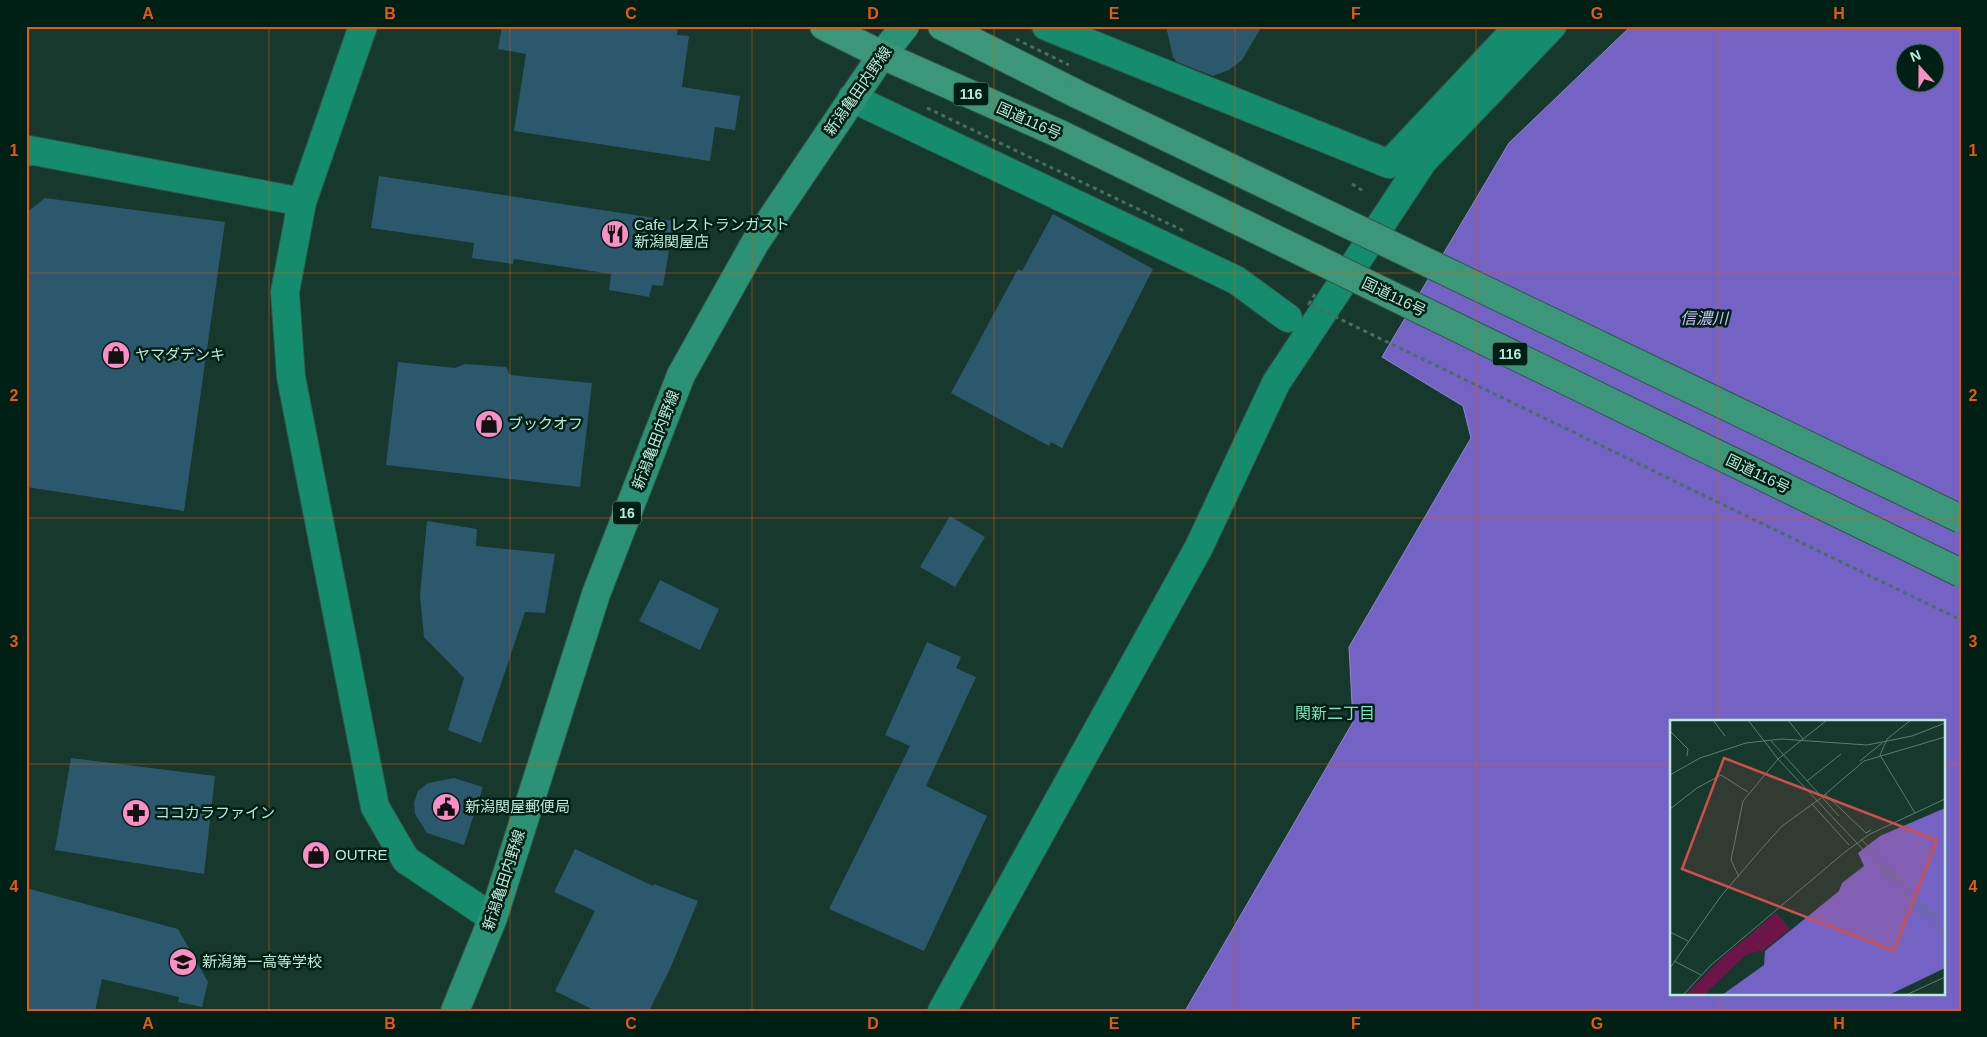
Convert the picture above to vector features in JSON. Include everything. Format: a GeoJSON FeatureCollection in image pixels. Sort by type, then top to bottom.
{"type":"FeatureCollection","features":[{"type":"Feature","properties":{"kind":"highway","name":"国道116号"},"geometry":{"type":"LineString","coordinates":[[824,26],[882,55],[1060,134],[1961,574]]}},
{"type":"Feature","properties":{"kind":"highway"},"geometry":{"type":"LineString","coordinates":[[942,26],[1077,94],[1961,519]]}},
{"type":"Feature","properties":{"kind":"main road","name":"新潟亀田内野線"},"geometry":{"type":"LineString","coordinates":[[455,1011],[493,918],[596,594],[681,375],[754,244],[852,98],[905,26]]}},
{"type":"Feature","properties":{"kind":"street"},"geometry":{"type":"LineString","coordinates":[[363,26],[302,202],[286,292],[291,377],[375,807],[406,860],[493,918]]}},
{"type":"Feature","properties":{"kind":"street"},"geometry":{"type":"LineString","coordinates":[[1046,26],[1389,164],[1519,26]]}},
{"type":"Feature","properties":{"kind":"street"},"geometry":{"type":"LineString","coordinates":[[942,1011],[1199,547],[1276,383],[1423,161],[1552,26]]}},
{"type":"Feature","properties":{"kind":"street"},"geometry":{"type":"LineString","coordinates":[[852,98],[1236,280],[1288,318]]}},
{"type":"Feature","properties":{"kind":"street"},"geometry":{"type":"LineString","coordinates":[[26,152],[29,150],[302,202]]}},
{"type":"Feature","properties":{"kind":"path"},"geometry":{"type":"LineString","coordinates":[[927,108],[1192,235]]}},
{"type":"Feature","properties":{"kind":"path"},"geometry":{"type":"LineString","coordinates":[[1351,183],[1367,193]]}},
{"type":"Feature","properties":{"kind":"path"},"geometry":{"type":"LineString","coordinates":[[1308,290],[1316,294],[1309,304],[1961,620]]}},
{"type":"Feature","properties":{"kind":"path"},"geometry":{"type":"LineString","coordinates":[[1336,327],[1342,319]]}},
{"type":"Feature","properties":{"kind":"water","name":"信濃川"},"geometry":{"type":"Polygon","coordinates":[[[1631,26],[1961,26],[1961,1011],[1185,1011],[1353,722],[1349,647],[1471,438],[1463,406],[1382,357],[1509,143],[1631,26]]]}},
{"type":"Feature","properties":{"kind":"building"},"geometry":{"type":"Polygon","coordinates":[[[502,26],[678,26],[677,35],[689,36],[682,87],[740,96],[735,130],[715,127],[710,161],[514,131],[526,54],[498,49],[502,26]]]}},
{"type":"Feature","properties":{"kind":"building"},"geometry":{"type":"Polygon","coordinates":[[[1166,26],[1262,26],[1242,60],[1229,70],[1213,76],[1177,62],[1173,57],[1166,26]]]}},
{"type":"Feature","properties":{"kind":"building"},"geometry":{"type":"Polygon","coordinates":[[[379,176],[674,221],[663,286],[652,285],[649,297],[609,290],[611,274],[514,259],[513,264],[472,258],[474,243],[371,228],[379,176]]]}},
{"type":"Feature","properties":{"kind":"building","name":"ヤマダデンキ"},"geometry":{"type":"Polygon","coordinates":[[[45,198],[225,222],[184,511],[26,487],[26,213],[45,198]]]}},
{"type":"Feature","properties":{"kind":"building"},"geometry":{"type":"Polygon","coordinates":[[[1053,214],[1153,269],[1062,448],[1051,442],[1049,446],[951,393],[1018,269],[1022,271],[1053,214]]]}},
{"type":"Feature","properties":{"kind":"building","name":"ブックオフ"},"geometry":{"type":"Polygon","coordinates":[[[398,362],[455,368],[465,364],[506,367],[510,375],[592,383],[580,487],[386,465],[398,362]]]}},
{"type":"Feature","properties":{"kind":"building"},"geometry":{"type":"Polygon","coordinates":[[[950,516],[985,537],[955,587],[920,567],[950,516]]]}},
{"type":"Feature","properties":{"kind":"building"},"geometry":{"type":"Polygon","coordinates":[[[427,521],[477,529],[476,546],[555,554],[545,613],[525,612],[481,743],[448,730],[464,678],[424,637],[420,595],[427,521]]]}},
{"type":"Feature","properties":{"kind":"building"},"geometry":{"type":"Polygon","coordinates":[[[660,580],[719,609],[700,650],[639,621],[660,580]]]}},
{"type":"Feature","properties":{"kind":"building"},"geometry":{"type":"Polygon","coordinates":[[[927,642],[961,657],[956,668],[976,677],[926,786],[987,816],[924,951],[829,909],[910,746],[885,735],[927,642]]]}},
{"type":"Feature","properties":{"kind":"building","name":"ココカラファイン"},"geometry":{"type":"Polygon","coordinates":[[[71,758],[215,776],[204,874],[55,850],[71,758]]]}},
{"type":"Feature","properties":{"kind":"building"},"geometry":{"type":"Polygon","coordinates":[[[454,778],[483,787],[464,845],[427,833],[415,814],[414,803],[418,791],[428,783],[454,778]]]}},
{"type":"Feature","properties":{"kind":"building"},"geometry":{"type":"Polygon","coordinates":[[[575,849],[653,886],[654,884],[698,901],[670,969],[649,1011],[596,1011],[555,991],[595,911],[554,892],[575,849]]]}},
{"type":"Feature","properties":{"kind":"building"},"geometry":{"type":"Polygon","coordinates":[[[26,888],[178,929],[208,982],[202,1007],[178,1002],[179,997],[102,979],[95,1011],[26,1011],[26,888]]]}},
{"type":"Feature","properties":{"kind":"place","name":"Cafe レストランガスト 新潟関屋店"},"geometry":{"type":"Point","coordinates":[615,234]}},
{"type":"Feature","properties":{"kind":"place","name":"ヤマダデンキ"},"geometry":{"type":"Point","coordinates":[116,355]}},
{"type":"Feature","properties":{"kind":"place","name":"ブックオフ"},"geometry":{"type":"Point","coordinates":[489,424]}},
{"type":"Feature","properties":{"kind":"place","name":"新潟関屋郵便局"},"geometry":{"type":"Point","coordinates":[446,807]}},
{"type":"Feature","properties":{"kind":"place","name":"ココカラファイン"},"geometry":{"type":"Point","coordinates":[136,813]}},
{"type":"Feature","properties":{"kind":"place","name":"OUTRE"},"geometry":{"type":"Point","coordinates":[316,855]}},
{"type":"Feature","properties":{"kind":"place","name":"新潟第一高等学校"},"geometry":{"type":"Point","coordinates":[183,962]}},
{"type":"Feature","properties":{"kind":"district","name":"関新二丁目"},"geometry":{"type":"Point","coordinates":[1335,713]}}]}
